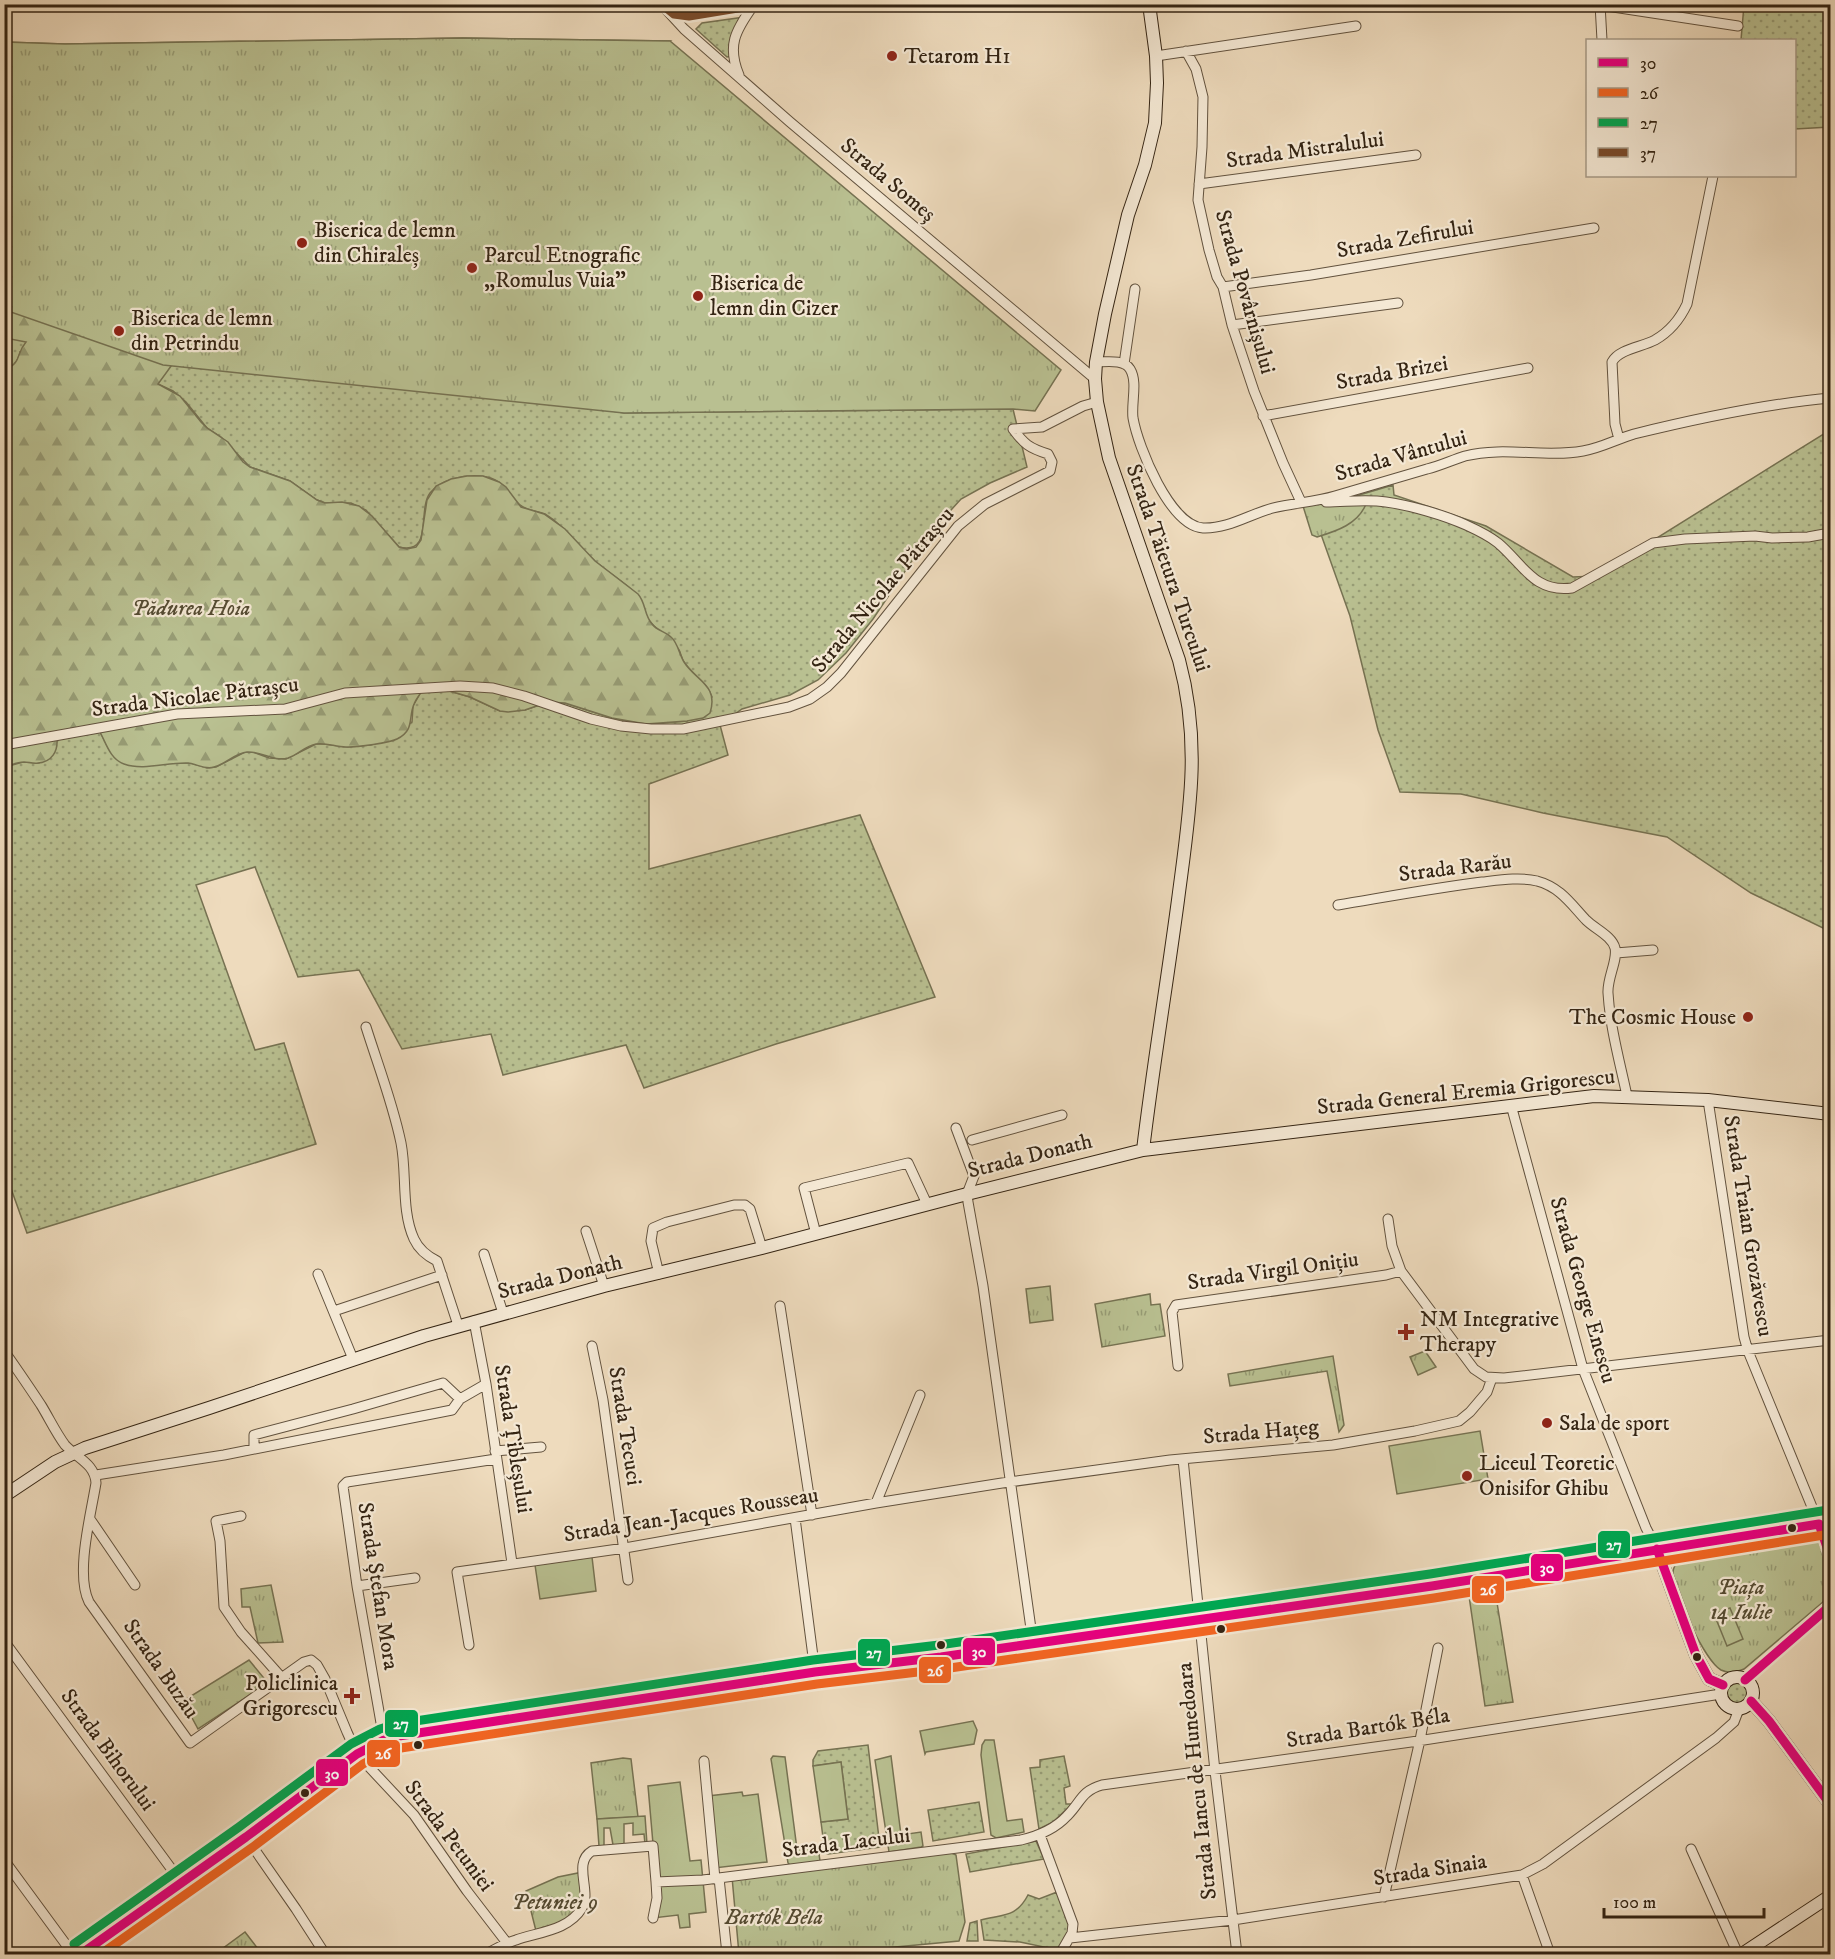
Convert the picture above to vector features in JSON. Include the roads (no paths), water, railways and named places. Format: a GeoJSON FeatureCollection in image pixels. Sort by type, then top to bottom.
{"type":"FeatureCollection","features":[{"type":"Feature","properties":{"kind":"main road","name":"Strada Tăietura Turcului"},"geometry":{"type":"LineString","coordinates":[[1143,1150],[1182,868],[1192,783],[1192,742],[1186,688],[1181,669],[1108,458],[1095,379],[1105,314],[1128,215],[1152,140],[1156,105],[1156,56],[1149,4]]}},
{"type":"Feature","properties":{"kind":"main road","name":"Strada General Eremia Grigorescu"},"geometry":{"type":"LineString","coordinates":[[1143,1150],[1584,1097],[1627,1096],[1708,1100],[1830,1114]]}},
{"type":"Feature","properties":{"kind":"main road","name":"Strada Donath"},"geometry":{"type":"LineString","coordinates":[[4,1496],[55,1462],[73,1453],[458,1325],[1143,1150]]}},
{"type":"Feature","properties":{"kind":"main road"},"geometry":{"type":"LineString","coordinates":[[81,1954],[246,1837],[357,1754],[384,1740],[814,1672],[1033,1643],[1460,1581],[1825,1523]]}},
{"type":"Feature","properties":{"kind":"main road"},"geometry":{"type":"LineString","coordinates":[[1656,1549],[1696,1655],[1709,1679],[1722,1690],[1725,1704],[1729,1707],[1744,1708],[1751,1701],[1753,1692],[1752,1687],[1745,1680],[1736,1677],[1731,1678],[1722,1690]]}},
{"type":"Feature","properties":{"kind":"main road"},"geometry":{"type":"LineString","coordinates":[[1751,1701],[1769,1721],[1830,1804]]}},
{"type":"Feature","properties":{"kind":"main road"},"geometry":{"type":"LineString","coordinates":[[1740,1954],[1830,1896]]}},
{"type":"Feature","properties":{"kind":"street"},"geometry":{"type":"LineString","coordinates":[[663,7],[682,16],[692,16],[765,4]]}},
{"type":"Feature","properties":{"kind":"street"},"geometry":{"type":"LineString","coordinates":[[1602,39],[1600,5],[1738,26]]}},
{"type":"Feature","properties":{"kind":"street"},"geometry":{"type":"LineString","coordinates":[[740,78],[733,56],[734,40],[741,23],[753,6]]}},
{"type":"Feature","properties":{"kind":"street","name":"Strada Someș"},"geometry":{"type":"LineString","coordinates":[[663,7],[859,182],[1095,379]]}},
{"type":"Feature","properties":{"kind":"street"},"geometry":{"type":"LineString","coordinates":[[1156,56],[1356,26]]}},
{"type":"Feature","properties":{"kind":"street","name":"Strada Povârnișului"},"geometry":{"type":"LineString","coordinates":[[1186,51],[1196,69],[1203,97],[1198,200],[1209,250],[1217,277],[1223,287],[1232,325],[1263,416],[1301,502]]}},
{"type":"Feature","properties":{"kind":"street","name":"Strada Mistralului"},"geometry":{"type":"LineString","coordinates":[[1199,184],[1416,155]]}},
{"type":"Feature","properties":{"kind":"street"},"geometry":{"type":"LineString","coordinates":[[1619,439],[1615,424],[1612,362],[1618,355],[1656,339],[1681,317],[1687,304],[1713,177]]}},
{"type":"Feature","properties":{"kind":"street","name":"Strada Zefirului"},"geometry":{"type":"LineString","coordinates":[[1223,287],[1311,275],[1594,228]]}},
{"type":"Feature","properties":{"kind":"street"},"geometry":{"type":"LineString","coordinates":[[1096,362],[1124,364],[1135,289]]}},
{"type":"Feature","properties":{"kind":"street"},"geometry":{"type":"LineString","coordinates":[[1232,325],[1398,303]]}},
{"type":"Feature","properties":{"kind":"street","name":"Strada Vântului"},"geometry":{"type":"LineString","coordinates":[[1124,364],[1131,370],[1133,419],[1139,440],[1164,496],[1192,525],[1201,528],[1222,526],[1272,508],[1312,501],[1464,457],[1500,451],[1580,452],[1619,439],[1708,417],[1796,401],[1830,399]]}},
{"type":"Feature","properties":{"kind":"street","name":"Strada Brizei"},"geometry":{"type":"LineString","coordinates":[[1263,416],[1528,368]]}},
{"type":"Feature","properties":{"kind":"street","name":"Strada Nicolae Pătrașcu"},"geometry":{"type":"LineString","coordinates":[[4,745],[177,714],[285,709],[345,693],[451,686],[493,688],[591,719],[621,726],[651,729],[683,729],[789,707],[810,699],[841,673],[958,526],[985,504],[1050,471],[1052,462],[1047,454],[1032,449],[1013,429],[1042,427],[1083,406],[1097,402]]}},
{"type":"Feature","properties":{"kind":"street"},"geometry":{"type":"LineString","coordinates":[[1312,501],[1318,503],[1387,502],[1436,514],[1464,524],[1487,535],[1499,544],[1542,585],[1559,590],[1572,588],[1653,543],[1745,536],[1808,537],[1830,533]]}},
{"type":"Feature","properties":{"kind":"street","name":"Strada Rarău"},"geometry":{"type":"LineString","coordinates":[[1338,904],[1459,885],[1522,879],[1538,881],[1564,895],[1586,919],[1612,940],[1616,953]]}},
{"type":"Feature","properties":{"kind":"street"},"geometry":{"type":"LineString","coordinates":[[1627,1096],[1611,1017],[1608,984],[1616,953],[1653,950]]}},
{"type":"Feature","properties":{"kind":"street"},"geometry":{"type":"LineString","coordinates":[[366,1027],[401,1143],[408,1218],[414,1240],[425,1255],[437,1261],[458,1325]]}},
{"type":"Feature","properties":{"kind":"street","name":"Strada Traian Grozăvescu"},"geometry":{"type":"LineString","coordinates":[[1708,1100],[1742,1325],[1748,1351],[1825,1523]]}},
{"type":"Feature","properties":{"kind":"street","name":"Strada George Enescu"},"geometry":{"type":"LineString","coordinates":[[1511,1105],[1583,1369],[1656,1549]]}},
{"type":"Feature","properties":{"kind":"street"},"geometry":{"type":"LineString","coordinates":[[972,1140],[1062,1115]]}},
{"type":"Feature","properties":{"kind":"street"},"geometry":{"type":"LineString","coordinates":[[956,1128],[974,1176],[967,1194],[983,1286],[1033,1643]]}},
{"type":"Feature","properties":{"kind":"street"},"geometry":{"type":"LineString","coordinates":[[816,1234],[804,1188],[908,1163],[927,1204]]}},
{"type":"Feature","properties":{"kind":"street"},"geometry":{"type":"LineString","coordinates":[[659,1274],[651,1236],[653,1228],[667,1222],[734,1205],[745,1205],[750,1209],[762,1248]]}},
{"type":"Feature","properties":{"kind":"street"},"geometry":{"type":"LineString","coordinates":[[1388,1219],[1392,1246],[1401,1271],[1474,1368],[1483,1376],[1492,1378],[1583,1369],[1830,1340]]}},
{"type":"Feature","properties":{"kind":"street"},"geometry":{"type":"LineString","coordinates":[[586,1231],[604,1286]]}},
{"type":"Feature","properties":{"kind":"street"},"geometry":{"type":"LineString","coordinates":[[484,1254],[503,1313]]}},
{"type":"Feature","properties":{"kind":"street","name":"Strada Virgil Onițiu"},"geometry":{"type":"LineString","coordinates":[[1178,1366],[1172,1312],[1176,1305],[1401,1271]]}},
{"type":"Feature","properties":{"kind":"street"},"geometry":{"type":"LineString","coordinates":[[318,1274],[353,1359]]}},
{"type":"Feature","properties":{"kind":"street"},"geometry":{"type":"LineString","coordinates":[[334,1311],[442,1275]]}},
{"type":"Feature","properties":{"kind":"street"},"geometry":{"type":"LineString","coordinates":[[780,1306],[812,1515]]}},
{"type":"Feature","properties":{"kind":"street","name":"Strada Țibleșului"},"geometry":{"type":"LineString","coordinates":[[474,1321],[486,1384],[512,1563]]}},
{"type":"Feature","properties":{"kind":"street","name":"Strada Tecuci"},"geometry":{"type":"LineString","coordinates":[[592,1346],[603,1400],[628,1580]]}},
{"type":"Feature","properties":{"kind":"street"},"geometry":{"type":"LineString","coordinates":[[4,1351],[63,1442],[87,1463],[96,1475],[254,1449],[452,1410],[460,1399],[486,1384]]}},
{"type":"Feature","properties":{"kind":"street","name":"Strada Hațeg"},"geometry":{"type":"LineString","coordinates":[[876,1503],[1183,1459],[1333,1445],[1446,1425],[1459,1421],[1470,1412],[1487,1392],[1492,1378]]}},
{"type":"Feature","properties":{"kind":"street"},"geometry":{"type":"LineString","coordinates":[[254,1449],[255,1435],[443,1383],[460,1399]]}},
{"type":"Feature","properties":{"kind":"street"},"geometry":{"type":"LineString","coordinates":[[876,1503],[920,1395]]}},
{"type":"Feature","properties":{"kind":"street"},"geometry":{"type":"LineString","coordinates":[[496,1455],[541,1447]]}},
{"type":"Feature","properties":{"kind":"street","name":"Strada Ștefan Mora"},"geometry":{"type":"LineString","coordinates":[[384,1740],[357,1586],[343,1486],[347,1482],[496,1455]]}},
{"type":"Feature","properties":{"kind":"street","name":"Strada Iancu de Hunedoara"},"geometry":{"type":"LineString","coordinates":[[1183,1459],[1215,1771],[1237,1954]]}},
{"type":"Feature","properties":{"kind":"street","name":"Strada Buzău"},"geometry":{"type":"LineString","coordinates":[[96,1475],[83,1569],[85,1593],[89,1602],[190,1743],[310,1660],[325,1679],[357,1754]]}},
{"type":"Feature","properties":{"kind":"street","name":"Strada Jean-Jacques Rousseau"},"geometry":{"type":"LineString","coordinates":[[512,1563],[624,1548],[876,1503]]}},
{"type":"Feature","properties":{"kind":"street"},"geometry":{"type":"LineString","coordinates":[[240,1516],[216,1521],[220,1541],[224,1607],[241,1632],[282,1678]]}},
{"type":"Feature","properties":{"kind":"street"},"geometry":{"type":"LineString","coordinates":[[795,1518],[814,1672]]}},
{"type":"Feature","properties":{"kind":"street"},"geometry":{"type":"LineString","coordinates":[[90,1519],[135,1585]]}},
{"type":"Feature","properties":{"kind":"street"},"geometry":{"type":"LineString","coordinates":[[469,1646],[457,1572],[512,1563]]}},
{"type":"Feature","properties":{"kind":"street"},"geometry":{"type":"LineString","coordinates":[[357,1586],[415,1578]]}},
{"type":"Feature","properties":{"kind":"street","name":"Strada Bihorului"},"geometry":{"type":"LineString","coordinates":[[4,1641],[181,1882]]}},
{"type":"Feature","properties":{"kind":"street"},"geometry":{"type":"LineString","coordinates":[[1384,1897],[1420,1740],[1438,1648]]}},
{"type":"Feature","properties":{"kind":"street","name":"Strada Bartók Béla"},"geometry":{"type":"LineString","coordinates":[[1040,1835],[1060,1823],[1070,1814],[1079,1799],[1093,1788],[1420,1740],[1722,1690]]}},
{"type":"Feature","properties":{"kind":"street","name":"Strada Sinaia"},"geometry":{"type":"LineString","coordinates":[[1070,1938],[1233,1920],[1522,1875],[1543,1864],[1721,1734],[1734,1722],[1739,1709]]}},
{"type":"Feature","properties":{"kind":"street","name":"Strada Petuniei"},"geometry":{"type":"LineString","coordinates":[[357,1754],[414,1815],[507,1944]]}},
{"type":"Feature","properties":{"kind":"street"},"geometry":{"type":"LineString","coordinates":[[704,1761],[727,1954]]}},
{"type":"Feature","properties":{"kind":"street"},"geometry":{"type":"LineString","coordinates":[[1040,1835],[1073,1923],[1070,1938],[1060,1954]]}},
{"type":"Feature","properties":{"kind":"street","name":"Strada Lacului"},"geometry":{"type":"LineString","coordinates":[[656,1882],[717,1878],[988,1845],[1040,1835]]}},
{"type":"Feature","properties":{"kind":"street"},"geometry":{"type":"LineString","coordinates":[[246,1837],[325,1954]]}},
{"type":"Feature","properties":{"kind":"street"},"geometry":{"type":"LineString","coordinates":[[486,1954],[519,1938],[545,1933],[576,1916],[583,1906],[586,1893],[583,1862],[587,1854],[596,1849],[653,1846],[657,1898],[653,1918]]}},
{"type":"Feature","properties":{"kind":"street"},"geometry":{"type":"LineString","coordinates":[[1691,1850],[1740,1954]]}},
{"type":"Feature","properties":{"kind":"street"},"geometry":{"type":"LineString","coordinates":[[4,1860],[73,1954]]}},
{"type":"Feature","properties":{"kind":"street"},"geometry":{"type":"LineString","coordinates":[[1522,1875],[1551,1954]]}},
{"type":"Feature","properties":{"kind":"place","name":"Tetarom H1"},"geometry":{"type":"Point","coordinates":[892,56]}},
{"type":"Feature","properties":{"kind":"place","name":"Biserica de lemn din Chiraleș"},"geometry":{"type":"Point","coordinates":[302,243]}},
{"type":"Feature","properties":{"kind":"place","name":"Parcul Etnografic „Romulus Vuia”"},"geometry":{"type":"Point","coordinates":[472,268]}},
{"type":"Feature","properties":{"kind":"place","name":"Biserica de lemn din Cizer"},"geometry":{"type":"Point","coordinates":[698,296]}},
{"type":"Feature","properties":{"kind":"place","name":"Biserica de lemn din Petrindu"},"geometry":{"type":"Point","coordinates":[119,331]}},
{"type":"Feature","properties":{"kind":"place","name":"The Cosmic House"},"geometry":{"type":"Point","coordinates":[1748,1017]}},
{"type":"Feature","properties":{"kind":"place","name":"NM Integrative Therapy"},"geometry":{"type":"Point","coordinates":[1406,1332]}},
{"type":"Feature","properties":{"kind":"place","name":"Sala de sport"},"geometry":{"type":"Point","coordinates":[1547,1423]}},
{"type":"Feature","properties":{"kind":"place","name":"Liceul Teoretic Onisifor Ghibu"},"geometry":{"type":"Point","coordinates":[1467,1476]}},
{"type":"Feature","properties":{"kind":"place","name":"Policlinica Grigorescu"},"geometry":{"type":"Point","coordinates":[352,1696]}},
{"type":"Feature","properties":{"kind":"park label","name":"Pădurea Hoia"},"geometry":{"type":"Point","coordinates":[191,608]}},
{"type":"Feature","properties":{"kind":"park label","name":"Piața 14 Iulie"},"geometry":{"type":"Point","coordinates":[1741,1600]}},
{"type":"Feature","properties":{"kind":"park label","name":"Petuniei 9"},"geometry":{"type":"Point","coordinates":[555,1902]}},
{"type":"Feature","properties":{"kind":"park label","name":"Bartók Béla"},"geometry":{"type":"Point","coordinates":[774,1917]}}]}
